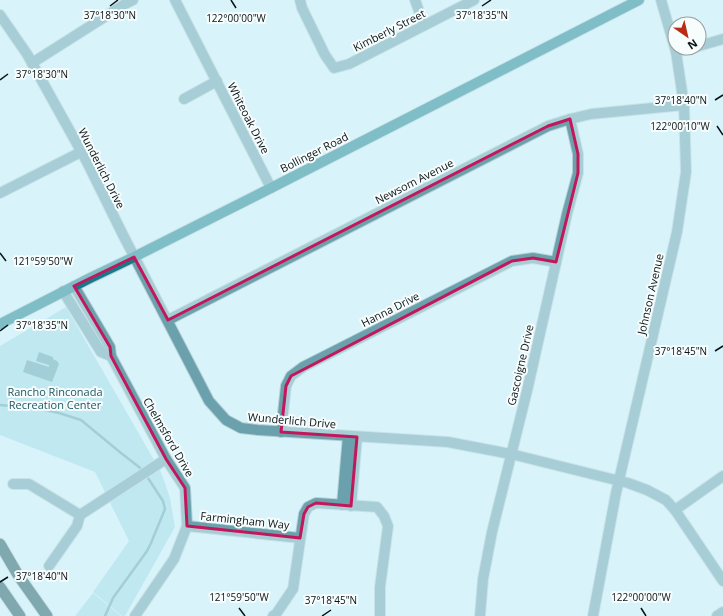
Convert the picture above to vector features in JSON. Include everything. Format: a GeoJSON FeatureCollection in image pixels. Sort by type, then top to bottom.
{"type":"FeatureCollection","features":[{"type":"Feature","properties":{"kind":"highway"},"geometry":{"type":"LineString","coordinates":[[0,544],[18,575],[47,616]]}},
{"type":"Feature","properties":{"kind":"highway"},"geometry":{"type":"LineString","coordinates":[[0,587],[20,616]]}},
{"type":"Feature","properties":{"kind":"main road","name":"Bollinger Road"},"geometry":{"type":"LineString","coordinates":[[0,324],[63,291],[271,188],[639,0]]}},
{"type":"Feature","properties":{"kind":"street"},"geometry":{"type":"LineString","coordinates":[[32,63],[133,0]]}},
{"type":"Feature","properties":{"kind":"street","name":"Whiteoak Drive"},"geometry":{"type":"LineString","coordinates":[[175,0],[271,188]]}},
{"type":"Feature","properties":{"kind":"street","name":"Kimberly Street"},"geometry":{"type":"LineString","coordinates":[[300,0],[302,8],[325,55],[334,68],[349,64],[474,0]]}},
{"type":"Feature","properties":{"kind":"street"},"geometry":{"type":"LineString","coordinates":[[415,0],[424,26]]}},
{"type":"Feature","properties":{"kind":"street","name":"Johnson Avenue"},"geometry":{"type":"LineString","coordinates":[[661,0],[667,21]]}},
{"type":"Feature","properties":{"kind":"street","name":"Wunderlich Drive"},"geometry":{"type":"LineString","coordinates":[[0,15],[32,63],[81,152],[209,401],[226,420],[241,428],[281,432],[448,442],[511,454],[618,480],[647,490],[666,500],[675,510],[723,581]]}},
{"type":"Feature","properties":{"kind":"street"},"geometry":{"type":"LineString","coordinates":[[707,44],[723,39]]}},
{"type":"Feature","properties":{"kind":"street","name":"Johnson Avenue"},"geometry":{"type":"LineString","coordinates":[[593,616],[618,480],[677,232],[686,172],[684,105],[677,56]]}},
{"type":"Feature","properties":{"kind":"street","name":"Whiteoak Drive"},"geometry":{"type":"LineString","coordinates":[[184,99],[217,81]]}},
{"type":"Feature","properties":{"kind":"street","name":"Newsom Avenue"},"geometry":{"type":"LineString","coordinates":[[168,320],[548,126],[590,114],[684,105]]}},
{"type":"Feature","properties":{"kind":"street","name":"Gascoigne Drive"},"geometry":{"type":"LineString","coordinates":[[480,616],[483,579],[492,532],[578,173],[578,154],[570,119]]}},
{"type":"Feature","properties":{"kind":"street"},"geometry":{"type":"LineString","coordinates":[[0,194],[81,152]]}},
{"type":"Feature","properties":{"kind":"street","name":"Hanna Drive"},"geometry":{"type":"LineString","coordinates":[[281,432],[286,386],[291,376],[303,367],[512,261],[534,258],[556,262]]}},
{"type":"Feature","properties":{"kind":"street","name":"Chelmsford Drive"},"geometry":{"type":"LineString","coordinates":[[74,286],[110,347],[111,356],[162,462],[185,488],[187,526],[174,559],[134,616]]}},
{"type":"Feature","properties":{"kind":"street","name":"Chelmsford Drive"},"geometry":{"type":"LineString","coordinates":[[63,291],[101,352],[111,356]]}},
{"type":"Feature","properties":{"kind":"street"},"geometry":{"type":"LineString","coordinates":[[346,505],[352,436]]}},
{"type":"Feature","properties":{"kind":"street"},"geometry":{"type":"LineString","coordinates":[[49,566],[77,526],[80,515],[162,462]]}},
{"type":"Feature","properties":{"kind":"street"},"geometry":{"type":"LineString","coordinates":[[675,510],[723,476]]}},
{"type":"Feature","properties":{"kind":"street"},"geometry":{"type":"LineString","coordinates":[[13,484],[29,484],[80,515]]}},
{"type":"Feature","properties":{"kind":"street"},"geometry":{"type":"LineString","coordinates":[[273,616],[276,614],[293,588],[304,514],[308,507],[316,503],[377,507],[384,516],[388,526],[380,587],[380,616]]}},
{"type":"Feature","properties":{"kind":"street","name":"Farmingham Way"},"geometry":{"type":"LineString","coordinates":[[187,526],[300,538]]}},
{"type":"Feature","properties":{"kind":"street"},"geometry":{"type":"LineString","coordinates":[[717,616],[723,612]]}},
{"type":"Feature","properties":{"kind":"highlighted area"},"geometry":{"type":"Polygon","coordinates":[[[570,119],[578,154],[578,173],[556,262],[533,258],[512,261],[291,376],[286,386],[281,432],[357,437],[351,506],[316,503],[308,507],[304,514],[300,538],[187,526],[185,488],[166,459],[111,356],[110,347],[74,286],[134,257],[168,320],[548,126],[570,119]]]}},
{"type":"Feature","properties":{"kind":"green space","name":"Rancho Rinconada Recreation Center"},"geometry":{"type":"Polygon","coordinates":[[[66,307],[161,472],[170,498],[175,527],[125,616],[122,616],[93,592],[129,541],[95,472],[0,435],[0,346],[66,307]]]}},
{"type":"Feature","properties":{"kind":"green space"},"geometry":{"type":"Polygon","coordinates":[[[93,593],[121,616],[75,616],[93,593]]]}},
{"type":"Feature","properties":{"kind":"shaded area"},"geometry":{"type":"Polygon","coordinates":[[[39,352],[53,357],[53,359],[59,364],[52,382],[23,372],[27,360],[49,367],[49,365],[36,361],[39,352]]]}},
{"type":"Feature","properties":{"kind":"waterway"},"geometry":{"type":"LineString","coordinates":[[0,405],[36,408],[81,420],[143,471]]}},
{"type":"Feature","properties":{"kind":"waterway"},"geometry":{"type":"LineString","coordinates":[[105,616],[113,598],[147,551],[165,509],[163,501],[146,475]]}}]}
